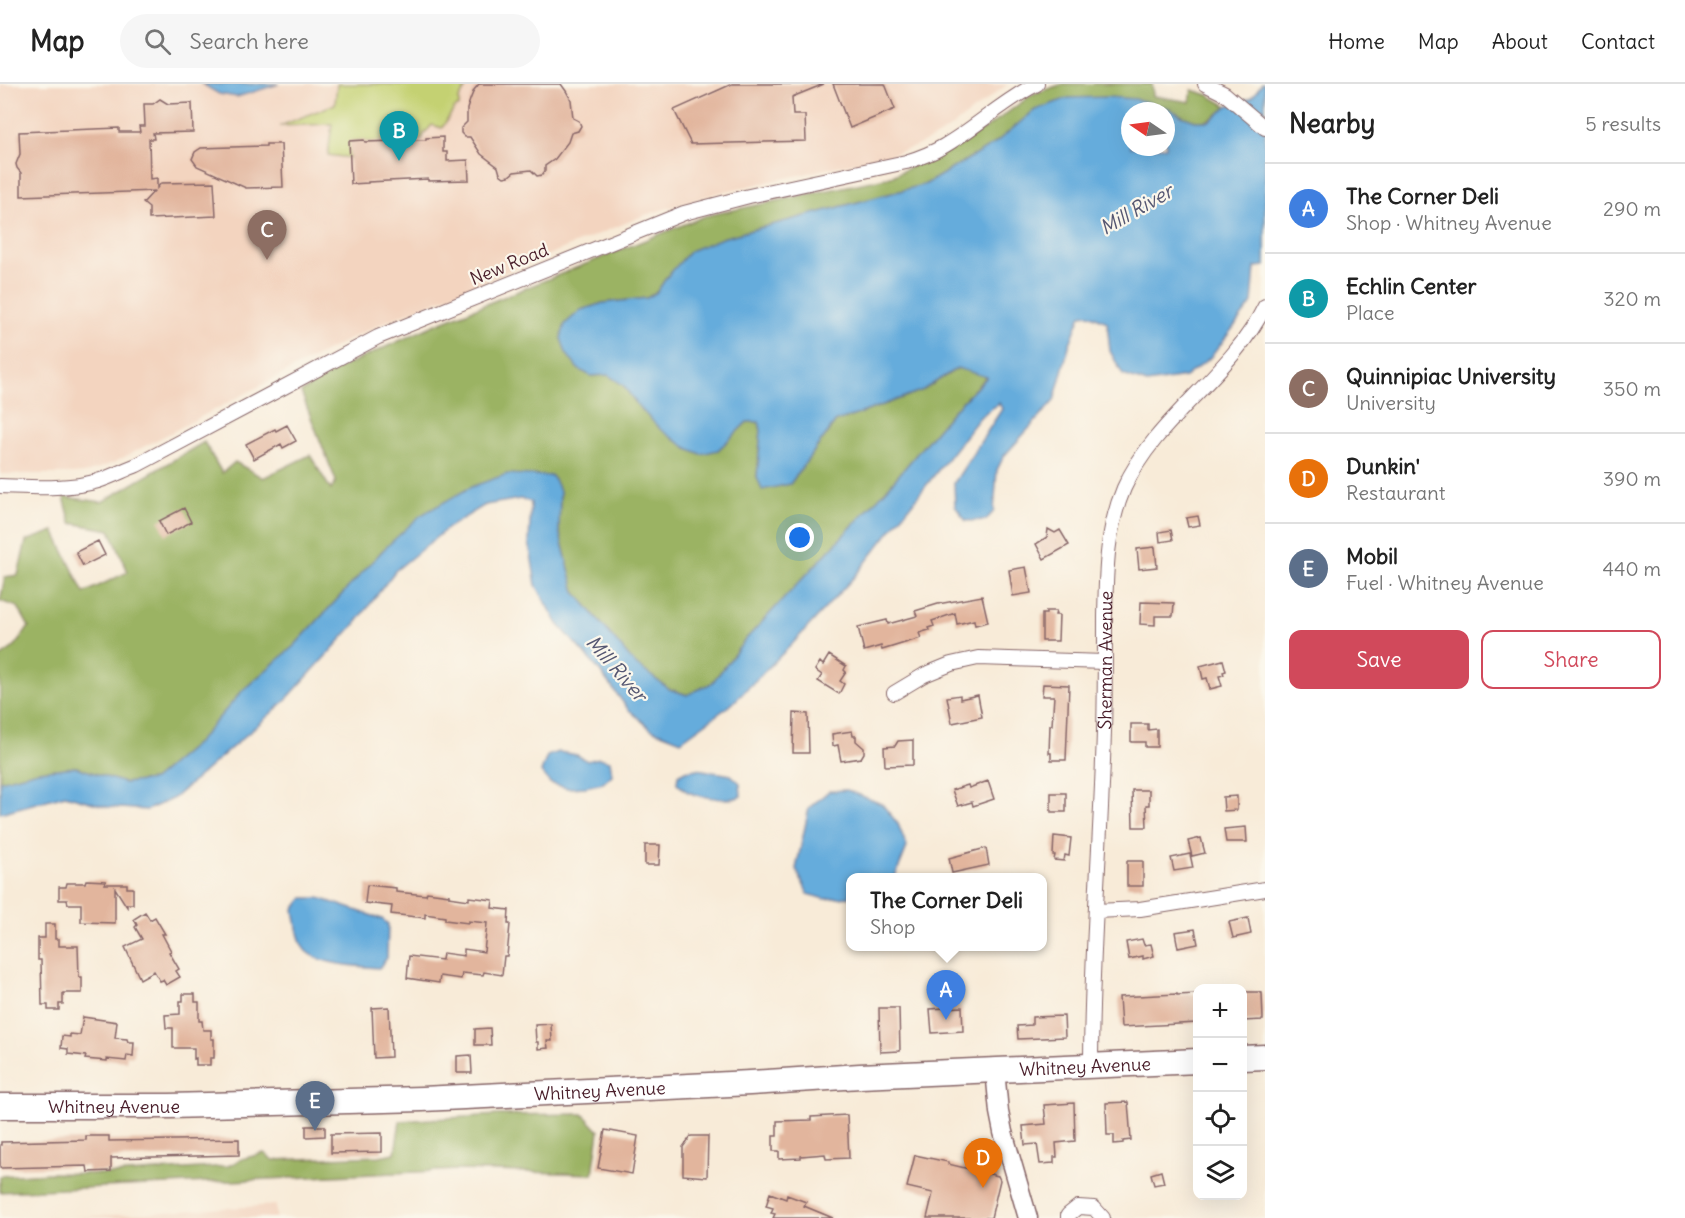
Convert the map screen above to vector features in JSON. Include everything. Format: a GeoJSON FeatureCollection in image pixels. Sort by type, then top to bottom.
{"type":"FeatureCollection","features":[{"type":"Feature","properties":{"kind":"highway"},"geometry":{"type":"LineString","coordinates":[[1247,1058],[1265,1057]]}},
{"type":"Feature","properties":{"kind":"highway","name":"Whitney Avenue"},"geometry":{"type":"LineString","coordinates":[[0,1106],[170,1106],[422,1100],[1193,1060]]}},
{"type":"Feature","properties":{"kind":"main road"},"geometry":{"type":"LineString","coordinates":[[995,1070],[1003,1132],[1028,1218]]}},
{"type":"Feature","properties":{"kind":"street","name":"New Road"},"geometry":{"type":"LineString","coordinates":[[0,486],[77,485],[111,476],[137,465],[378,337],[684,213],[749,196],[906,162],[927,155],[1037,84]]}},
{"type":"Feature","properties":{"kind":"street"},"geometry":{"type":"LineString","coordinates":[[1205,84],[1232,99],[1265,128]]}},
{"type":"Feature","properties":{"kind":"street","name":"Sherman Avenue"},"geometry":{"type":"LineString","coordinates":[[1091,1066],[1109,540],[1116,510],[1125,487],[1142,457],[1158,435],[1238,347],[1265,306]]}},
{"type":"Feature","properties":{"kind":"street"},"geometry":{"type":"LineString","coordinates":[[894,693],[924,675],[951,664],[978,658],[1104,662]]}},
{"type":"Feature","properties":{"kind":"street"},"geometry":{"type":"LineString","coordinates":[[1096,911],[1140,909],[1265,889]]}},
{"type":"Feature","properties":{"kind":"street"},"geometry":{"type":"LineString","coordinates":[[1068,1218],[1068,1215],[1078,1207],[1094,1208],[1103,1218]]}},
{"type":"Feature","properties":{"kind":"shaded area"},"geometry":{"type":"Polygon","coordinates":[[[0,84],[1008,84],[950,128],[914,147],[886,156],[717,193],[645,215],[385,322],[113,463],[86,473],[0,474],[0,84]]]}},
{"type":"Feature","properties":{"kind":"shaded area"},"geometry":{"type":"Polygon","coordinates":[[[276,1205],[276,1218],[69,1218],[276,1205]]]}},
{"type":"Feature","properties":{"kind":"green space"},"geometry":{"type":"Polygon","coordinates":[[[337,84],[468,84],[459,99],[459,106],[454,109],[442,128],[432,125],[423,138],[418,140],[350,141],[350,158],[328,155],[332,124],[280,126],[335,104],[337,84]]]}},
{"type":"Feature","properties":{"kind":"green space"},"geometry":{"type":"Polygon","coordinates":[[[1063,84],[1152,84],[1153,96],[1190,102],[1192,90],[1208,95],[1227,106],[1205,121],[1192,120],[1175,112],[1175,102],[1121,102],[1121,109],[1035,110],[994,144],[926,184],[722,238],[666,278],[657,292],[647,298],[603,303],[581,310],[591,376],[608,375],[623,385],[639,407],[718,450],[747,422],[759,422],[761,430],[757,477],[790,484],[836,421],[923,390],[958,368],[987,376],[952,412],[887,489],[746,639],[712,683],[688,695],[669,689],[634,663],[575,592],[559,531],[560,491],[552,476],[384,549],[294,646],[243,690],[198,742],[153,780],[124,783],[76,767],[38,771],[0,781],[0,657],[14,647],[29,627],[18,607],[0,601],[5,577],[18,575],[26,541],[54,531],[84,593],[128,572],[110,530],[71,523],[64,497],[102,502],[204,442],[222,473],[235,462],[263,478],[310,455],[331,490],[336,481],[301,392],[340,368],[434,325],[705,216],[891,177],[985,129],[1033,94],[1063,84]]]}},
{"type":"Feature","properties":{"kind":"green space"},"geometry":{"type":"Polygon","coordinates":[[[583,1114],[599,1131],[593,1174],[458,1170],[0,1192],[0,1176],[50,1173],[114,1174],[228,1166],[242,1159],[264,1153],[273,1160],[379,1156],[395,1153],[400,1121],[499,1115],[583,1114]]]}},
{"type":"Feature","properties":{"kind":"water"},"geometry":{"type":"Polygon","coordinates":[[[202,84],[279,84],[237,97],[219,94],[202,84]]]}},
{"type":"Feature","properties":{"kind":"water","name":"Mill River"},"geometry":{"type":"Polygon","coordinates":[[[1262,84],[1265,84],[1265,266],[1255,267],[1252,303],[1211,357],[1185,377],[1147,383],[1123,375],[1110,351],[1107,322],[1089,314],[1081,315],[1069,346],[1054,401],[1004,456],[997,470],[994,511],[986,520],[966,521],[955,506],[954,483],[1002,409],[999,403],[980,417],[855,576],[794,642],[732,704],[681,741],[651,729],[628,709],[599,670],[558,624],[536,585],[529,542],[531,502],[520,499],[485,505],[449,527],[395,571],[356,623],[284,702],[174,798],[147,810],[108,807],[65,795],[0,813],[0,781],[38,771],[76,767],[124,783],[153,780],[198,742],[243,690],[294,646],[384,549],[421,515],[471,487],[507,474],[552,476],[560,491],[559,531],[575,592],[634,663],[669,689],[687,695],[712,683],[746,639],[887,489],[952,412],[987,377],[957,368],[923,390],[836,421],[790,484],[762,490],[757,477],[761,430],[759,422],[747,422],[718,450],[701,454],[687,448],[661,430],[639,407],[623,385],[608,375],[591,376],[578,369],[566,353],[561,338],[565,324],[581,310],[603,303],[647,298],[657,292],[690,251],[722,238],[926,184],[994,144],[1035,110],[1068,98],[1108,97],[1147,102],[1121,102],[1121,156],[1175,156],[1175,112],[1195,121],[1209,121],[1227,106],[1251,98],[1262,84]]]}},
{"type":"Feature","properties":{"kind":"water"},"geometry":{"type":"Polygon","coordinates":[[[559,752],[577,755],[587,761],[599,758],[610,761],[612,775],[603,783],[585,787],[567,788],[550,783],[541,772],[547,756],[559,752]]]}},
{"type":"Feature","properties":{"kind":"water"},"geometry":{"type":"Polygon","coordinates":[[[697,769],[731,775],[740,783],[741,796],[723,799],[700,796],[688,792],[677,783],[678,775],[697,769]]]}},
{"type":"Feature","properties":{"kind":"water"},"geometry":{"type":"Polygon","coordinates":[[[847,790],[882,804],[898,824],[907,847],[897,873],[846,873],[846,897],[824,899],[808,894],[796,869],[809,808],[829,791],[847,790]]]}},
{"type":"Feature","properties":{"kind":"water"},"geometry":{"type":"Polygon","coordinates":[[[303,898],[319,898],[382,919],[388,924],[387,958],[379,968],[337,964],[316,958],[308,953],[299,938],[294,909],[303,898]]]}},
{"type":"Feature","properties":{"kind":"building"},"geometry":{"type":"Polygon","coordinates":[[[479,84],[561,84],[566,91],[571,100],[573,118],[579,121],[581,126],[578,131],[571,133],[568,142],[555,159],[545,166],[542,175],[537,176],[531,170],[514,172],[504,177],[500,174],[498,167],[481,154],[470,137],[465,137],[461,133],[461,128],[467,122],[470,100],[479,84]]]}},
{"type":"Feature","properties":{"kind":"building"},"geometry":{"type":"Polygon","coordinates":[[[732,84],[824,84],[792,97],[793,115],[805,115],[806,141],[691,144],[674,110],[732,84]]]}},
{"type":"Feature","properties":{"kind":"building"},"geometry":{"type":"Polygon","coordinates":[[[833,84],[885,84],[895,109],[850,128],[833,84]]]}},
{"type":"Feature","properties":{"kind":"building"},"geometry":{"type":"Polygon","coordinates":[[[160,99],[168,104],[192,103],[193,132],[153,133],[154,139],[149,139],[150,179],[157,178],[157,188],[161,183],[214,182],[216,216],[149,219],[149,208],[143,203],[154,191],[21,196],[21,173],[16,164],[20,154],[19,132],[119,128],[119,132],[140,132],[139,126],[145,126],[144,104],[153,104],[160,99]]]}},
{"type":"Feature","properties":{"kind":"building"},"geometry":{"type":"Polygon","coordinates":[[[443,137],[443,152],[447,152],[447,161],[468,160],[469,180],[428,181],[428,179],[351,184],[349,141],[426,140],[426,138],[443,137]]]}},
{"type":"Feature","properties":{"kind":"building"},"geometry":{"type":"Polygon","coordinates":[[[266,144],[281,144],[283,187],[246,188],[197,166],[192,159],[195,152],[201,148],[266,146],[266,144]]]}},
{"type":"Feature","properties":{"kind":"building"},"geometry":{"type":"Polygon","coordinates":[[[287,425],[296,441],[283,448],[281,444],[254,459],[246,444],[287,425]]]}},
{"type":"Feature","properties":{"kind":"building"},"geometry":{"type":"Polygon","coordinates":[[[184,508],[191,522],[166,535],[159,521],[184,508]]]}},
{"type":"Feature","properties":{"kind":"building"},"geometry":{"type":"Polygon","coordinates":[[[1198,516],[1200,525],[1188,527],[1186,518],[1198,516]]]}},
{"type":"Feature","properties":{"kind":"building"},"geometry":{"type":"Polygon","coordinates":[[[1048,529],[1055,533],[1060,530],[1069,545],[1044,559],[1036,544],[1047,537],[1048,529]]]}},
{"type":"Feature","properties":{"kind":"building"},"geometry":{"type":"Polygon","coordinates":[[[1171,530],[1173,540],[1160,542],[1159,532],[1171,530]]]}},
{"type":"Feature","properties":{"kind":"building"},"geometry":{"type":"Polygon","coordinates":[[[98,541],[105,555],[83,566],[76,552],[98,541]]]}},
{"type":"Feature","properties":{"kind":"building"},"geometry":{"type":"Polygon","coordinates":[[[1155,547],[1157,567],[1139,569],[1137,549],[1155,547]]]}},
{"type":"Feature","properties":{"kind":"building"},"geometry":{"type":"Polygon","coordinates":[[[1026,567],[1031,593],[1013,596],[1009,570],[1026,567]]]}},
{"type":"Feature","properties":{"kind":"building"},"geometry":{"type":"Polygon","coordinates":[[[982,596],[988,622],[975,625],[974,620],[957,624],[955,613],[932,621],[934,626],[919,633],[921,638],[882,650],[881,646],[864,651],[858,627],[887,620],[888,624],[917,616],[915,611],[938,604],[982,596]]]}},
{"type":"Feature","properties":{"kind":"building"},"geometry":{"type":"Polygon","coordinates":[[[1141,602],[1174,603],[1173,616],[1155,616],[1155,625],[1140,624],[1141,602]]]}},
{"type":"Feature","properties":{"kind":"building"},"geometry":{"type":"Polygon","coordinates":[[[1046,611],[1056,611],[1055,615],[1059,615],[1058,641],[1042,641],[1042,614],[1046,614],[1046,611]]]}},
{"type":"Feature","properties":{"kind":"building"},"geometry":{"type":"Polygon","coordinates":[[[829,655],[846,666],[844,670],[846,672],[840,681],[844,684],[839,694],[818,681],[822,675],[815,670],[820,662],[823,665],[829,655]]]}},
{"type":"Feature","properties":{"kind":"building"},"geometry":{"type":"Polygon","coordinates":[[[1223,660],[1226,671],[1223,672],[1224,675],[1219,676],[1222,686],[1210,689],[1207,678],[1203,679],[1200,666],[1223,660]]]}},
{"type":"Feature","properties":{"kind":"building"},"geometry":{"type":"Polygon","coordinates":[[[1043,684],[1069,685],[1066,760],[1051,760],[1050,725],[1052,725],[1054,696],[1042,696],[1043,684]]]}},
{"type":"Feature","properties":{"kind":"building"},"geometry":{"type":"Polygon","coordinates":[[[960,695],[960,699],[978,695],[982,717],[952,723],[947,697],[960,695]]]}},
{"type":"Feature","properties":{"kind":"building"},"geometry":{"type":"Polygon","coordinates":[[[794,713],[808,714],[809,753],[793,753],[794,713]]]}},
{"type":"Feature","properties":{"kind":"building"},"geometry":{"type":"Polygon","coordinates":[[[1131,724],[1148,724],[1148,730],[1157,729],[1157,747],[1145,747],[1145,742],[1131,742],[1131,724]]]}},
{"type":"Feature","properties":{"kind":"building"},"geometry":{"type":"Polygon","coordinates":[[[852,731],[853,736],[856,736],[856,741],[864,748],[864,753],[861,758],[841,761],[838,745],[833,746],[832,734],[852,731]]]}},
{"type":"Feature","properties":{"kind":"building"},"geometry":{"type":"Polygon","coordinates":[[[913,740],[913,765],[885,766],[884,747],[895,746],[898,741],[913,740]]]}},
{"type":"Feature","properties":{"kind":"building"},"geometry":{"type":"Polygon","coordinates":[[[988,781],[994,799],[973,806],[972,802],[958,806],[952,790],[968,785],[969,788],[988,781]]]}},
{"type":"Feature","properties":{"kind":"building"},"geometry":{"type":"Polygon","coordinates":[[[1132,790],[1149,790],[1149,805],[1146,805],[1147,827],[1133,827],[1132,790]]]}},
{"type":"Feature","properties":{"kind":"building"},"geometry":{"type":"Polygon","coordinates":[[[1051,793],[1066,793],[1066,812],[1051,812],[1051,793]]]}},
{"type":"Feature","properties":{"kind":"building"},"geometry":{"type":"Polygon","coordinates":[[[1237,796],[1237,810],[1224,811],[1223,797],[1237,796]]]}},
{"type":"Feature","properties":{"kind":"building"},"geometry":{"type":"Polygon","coordinates":[[[1246,827],[1247,842],[1226,842],[1224,829],[1246,827]]]}},
{"type":"Feature","properties":{"kind":"building"},"geometry":{"type":"Polygon","coordinates":[[[1054,836],[1071,838],[1069,856],[1065,855],[1064,861],[1054,860],[1054,836]]]}},
{"type":"Feature","properties":{"kind":"building"},"geometry":{"type":"Polygon","coordinates":[[[1201,838],[1205,853],[1192,856],[1188,841],[1201,838]]]}},
{"type":"Feature","properties":{"kind":"building"},"geometry":{"type":"Polygon","coordinates":[[[645,845],[660,845],[659,865],[645,865],[645,845]]]}},
{"type":"Feature","properties":{"kind":"building"},"geometry":{"type":"Polygon","coordinates":[[[986,848],[989,865],[952,873],[949,858],[986,848]]]}},
{"type":"Feature","properties":{"kind":"building"},"geometry":{"type":"Polygon","coordinates":[[[1190,854],[1193,868],[1174,871],[1171,858],[1190,854]]]}},
{"type":"Feature","properties":{"kind":"building"},"geometry":{"type":"Polygon","coordinates":[[[1127,861],[1143,861],[1143,886],[1127,886],[1127,861]]]}},
{"type":"Feature","properties":{"kind":"building"},"geometry":{"type":"Polygon","coordinates":[[[86,880],[106,881],[105,884],[127,884],[127,888],[133,888],[133,904],[127,904],[127,907],[115,888],[115,923],[81,922],[81,904],[68,904],[67,900],[59,900],[59,887],[66,887],[67,883],[85,883],[86,880]]]}},
{"type":"Feature","properties":{"kind":"building"},"geometry":{"type":"Polygon","coordinates":[[[367,885],[396,888],[396,892],[426,895],[427,892],[469,900],[469,897],[493,900],[492,908],[509,910],[507,956],[504,956],[502,975],[484,972],[483,975],[462,973],[461,979],[440,976],[439,983],[407,978],[409,956],[442,960],[443,953],[464,956],[464,949],[484,952],[487,923],[445,920],[445,917],[425,914],[425,918],[391,914],[392,906],[365,903],[367,885]]]}},
{"type":"Feature","properties":{"kind":"building"},"geometry":{"type":"Polygon","coordinates":[[[145,912],[150,920],[155,917],[165,934],[162,934],[171,951],[169,952],[179,969],[176,971],[180,977],[166,985],[163,980],[160,981],[154,971],[140,979],[125,947],[142,939],[135,927],[137,925],[134,919],[145,912]]]}},
{"type":"Feature","properties":{"kind":"building"},"geometry":{"type":"Polygon","coordinates":[[[1248,918],[1251,934],[1233,938],[1229,922],[1248,918]]]}},
{"type":"Feature","properties":{"kind":"building"},"geometry":{"type":"Polygon","coordinates":[[[45,924],[55,924],[55,939],[59,939],[59,946],[78,946],[82,993],[63,993],[63,1004],[59,1004],[59,1010],[48,1010],[48,1005],[42,1005],[38,938],[45,938],[45,924]]]}},
{"type":"Feature","properties":{"kind":"building"},"geometry":{"type":"Polygon","coordinates":[[[1195,929],[1198,944],[1178,948],[1175,932],[1195,929]]]}},
{"type":"Feature","properties":{"kind":"building"},"geometry":{"type":"Polygon","coordinates":[[[1142,939],[1144,945],[1151,944],[1154,956],[1129,959],[1126,942],[1142,939]]]}},
{"type":"Feature","properties":{"kind":"building"},"geometry":{"type":"Polygon","coordinates":[[[1247,992],[1262,993],[1263,1020],[1247,1021],[1247,992]]]}},
{"type":"Feature","properties":{"kind":"building"},"geometry":{"type":"Polygon","coordinates":[[[183,994],[195,994],[195,1002],[199,1002],[199,1021],[202,1021],[203,1030],[211,1030],[211,1039],[214,1039],[214,1058],[210,1058],[210,1065],[196,1065],[194,1048],[173,1048],[173,1028],[166,1028],[165,1015],[180,1014],[180,1001],[183,1001],[183,994]]]}},
{"type":"Feature","properties":{"kind":"building"},"geometry":{"type":"Polygon","coordinates":[[[1193,994],[1193,1023],[1121,1027],[1119,997],[1193,994]]]}},
{"type":"Feature","properties":{"kind":"building"},"geometry":{"type":"Polygon","coordinates":[[[389,1007],[391,1057],[374,1058],[372,1008],[389,1007]]]}},
{"type":"Feature","properties":{"kind":"building"},"geometry":{"type":"Polygon","coordinates":[[[962,1007],[963,1031],[932,1033],[930,1009],[962,1007]]]}},
{"type":"Feature","properties":{"kind":"building"},"geometry":{"type":"Polygon","coordinates":[[[879,1008],[899,1008],[900,1051],[880,1052],[879,1008]]]}},
{"type":"Feature","properties":{"kind":"building"},"geometry":{"type":"Polygon","coordinates":[[[1064,1016],[1065,1037],[1018,1039],[1017,1026],[1032,1025],[1032,1017],[1064,1016]]]}},
{"type":"Feature","properties":{"kind":"building"},"geometry":{"type":"Polygon","coordinates":[[[83,1017],[117,1022],[115,1038],[134,1042],[133,1056],[127,1055],[126,1061],[107,1059],[107,1061],[85,1059],[86,1056],[68,1054],[68,1049],[61,1048],[62,1036],[80,1035],[83,1017]]]}},
{"type":"Feature","properties":{"kind":"building"},"geometry":{"type":"Polygon","coordinates":[[[551,1024],[552,1041],[547,1041],[548,1048],[538,1049],[535,1025],[551,1024]]]}},
{"type":"Feature","properties":{"kind":"building"},"geometry":{"type":"Polygon","coordinates":[[[490,1028],[491,1045],[475,1045],[475,1029],[490,1028]]]}},
{"type":"Feature","properties":{"kind":"building"},"geometry":{"type":"Polygon","coordinates":[[[471,1055],[472,1073],[457,1073],[457,1056],[471,1055]]]}},
{"type":"Feature","properties":{"kind":"building"},"geometry":{"type":"Polygon","coordinates":[[[1128,1102],[1131,1140],[1114,1144],[1114,1135],[1107,1135],[1106,1103],[1128,1102]]]}},
{"type":"Feature","properties":{"kind":"building"},"geometry":{"type":"Polygon","coordinates":[[[1074,1103],[1075,1141],[1056,1143],[1057,1157],[1054,1157],[1054,1163],[1040,1164],[1037,1144],[1025,1145],[1023,1126],[1046,1124],[1044,1105],[1074,1103]]]}},
{"type":"Feature","properties":{"kind":"building"},"geometry":{"type":"Polygon","coordinates":[[[847,1115],[849,1158],[826,1159],[825,1154],[779,1159],[779,1151],[773,1151],[773,1136],[777,1136],[777,1121],[811,1120],[811,1117],[847,1115]]]}},
{"type":"Feature","properties":{"kind":"building"},"geometry":{"type":"Polygon","coordinates":[[[306,1126],[325,1126],[325,1136],[306,1137],[306,1126]]]}},
{"type":"Feature","properties":{"kind":"building"},"geometry":{"type":"Polygon","coordinates":[[[605,1130],[638,1136],[632,1174],[598,1168],[605,1130]]]}},
{"type":"Feature","properties":{"kind":"building"},"geometry":{"type":"Polygon","coordinates":[[[382,1133],[382,1152],[331,1153],[331,1134],[382,1133]]]}},
{"type":"Feature","properties":{"kind":"building"},"geometry":{"type":"Polygon","coordinates":[[[86,1136],[109,1136],[109,1141],[239,1139],[239,1155],[111,1158],[111,1171],[88,1172],[87,1166],[0,1168],[1,1142],[86,1140],[86,1136]]]}},
{"type":"Feature","properties":{"kind":"building"},"geometry":{"type":"Polygon","coordinates":[[[691,1136],[708,1136],[707,1177],[683,1175],[683,1147],[691,1136]]]}},
{"type":"Feature","properties":{"kind":"building"},"geometry":{"type":"Polygon","coordinates":[[[915,1155],[998,1176],[1000,1180],[991,1218],[927,1218],[933,1193],[907,1187],[915,1155]]]}},
{"type":"Feature","properties":{"kind":"building"},"geometry":{"type":"Polygon","coordinates":[[[1161,1171],[1164,1183],[1154,1185],[1151,1174],[1161,1171]]]}},
{"type":"Feature","properties":{"kind":"building"},"geometry":{"type":"Polygon","coordinates":[[[770,1193],[786,1199],[787,1195],[806,1202],[804,1206],[833,1218],[773,1218],[775,1214],[771,1213],[773,1208],[766,1206],[770,1193]]]}},
{"type":"Feature","properties":{"kind":"place","name":"Echlin Center"},"geometry":{"type":"Point","coordinates":[399,161]}},
{"type":"Feature","properties":{"kind":"place","name":"Quinnipiac University"},"geometry":{"type":"Point","coordinates":[267,260]}},
{"type":"Feature","properties":{"kind":"place","name":"The Corner Deli"},"geometry":{"type":"Point","coordinates":[946,1020]}},
{"type":"Feature","properties":{"kind":"place","name":"Mobil"},"geometry":{"type":"Point","coordinates":[315,1131]}},
{"type":"Feature","properties":{"kind":"place","name":"Dunkin'"},"geometry":{"type":"Point","coordinates":[983,1188]}}]}
